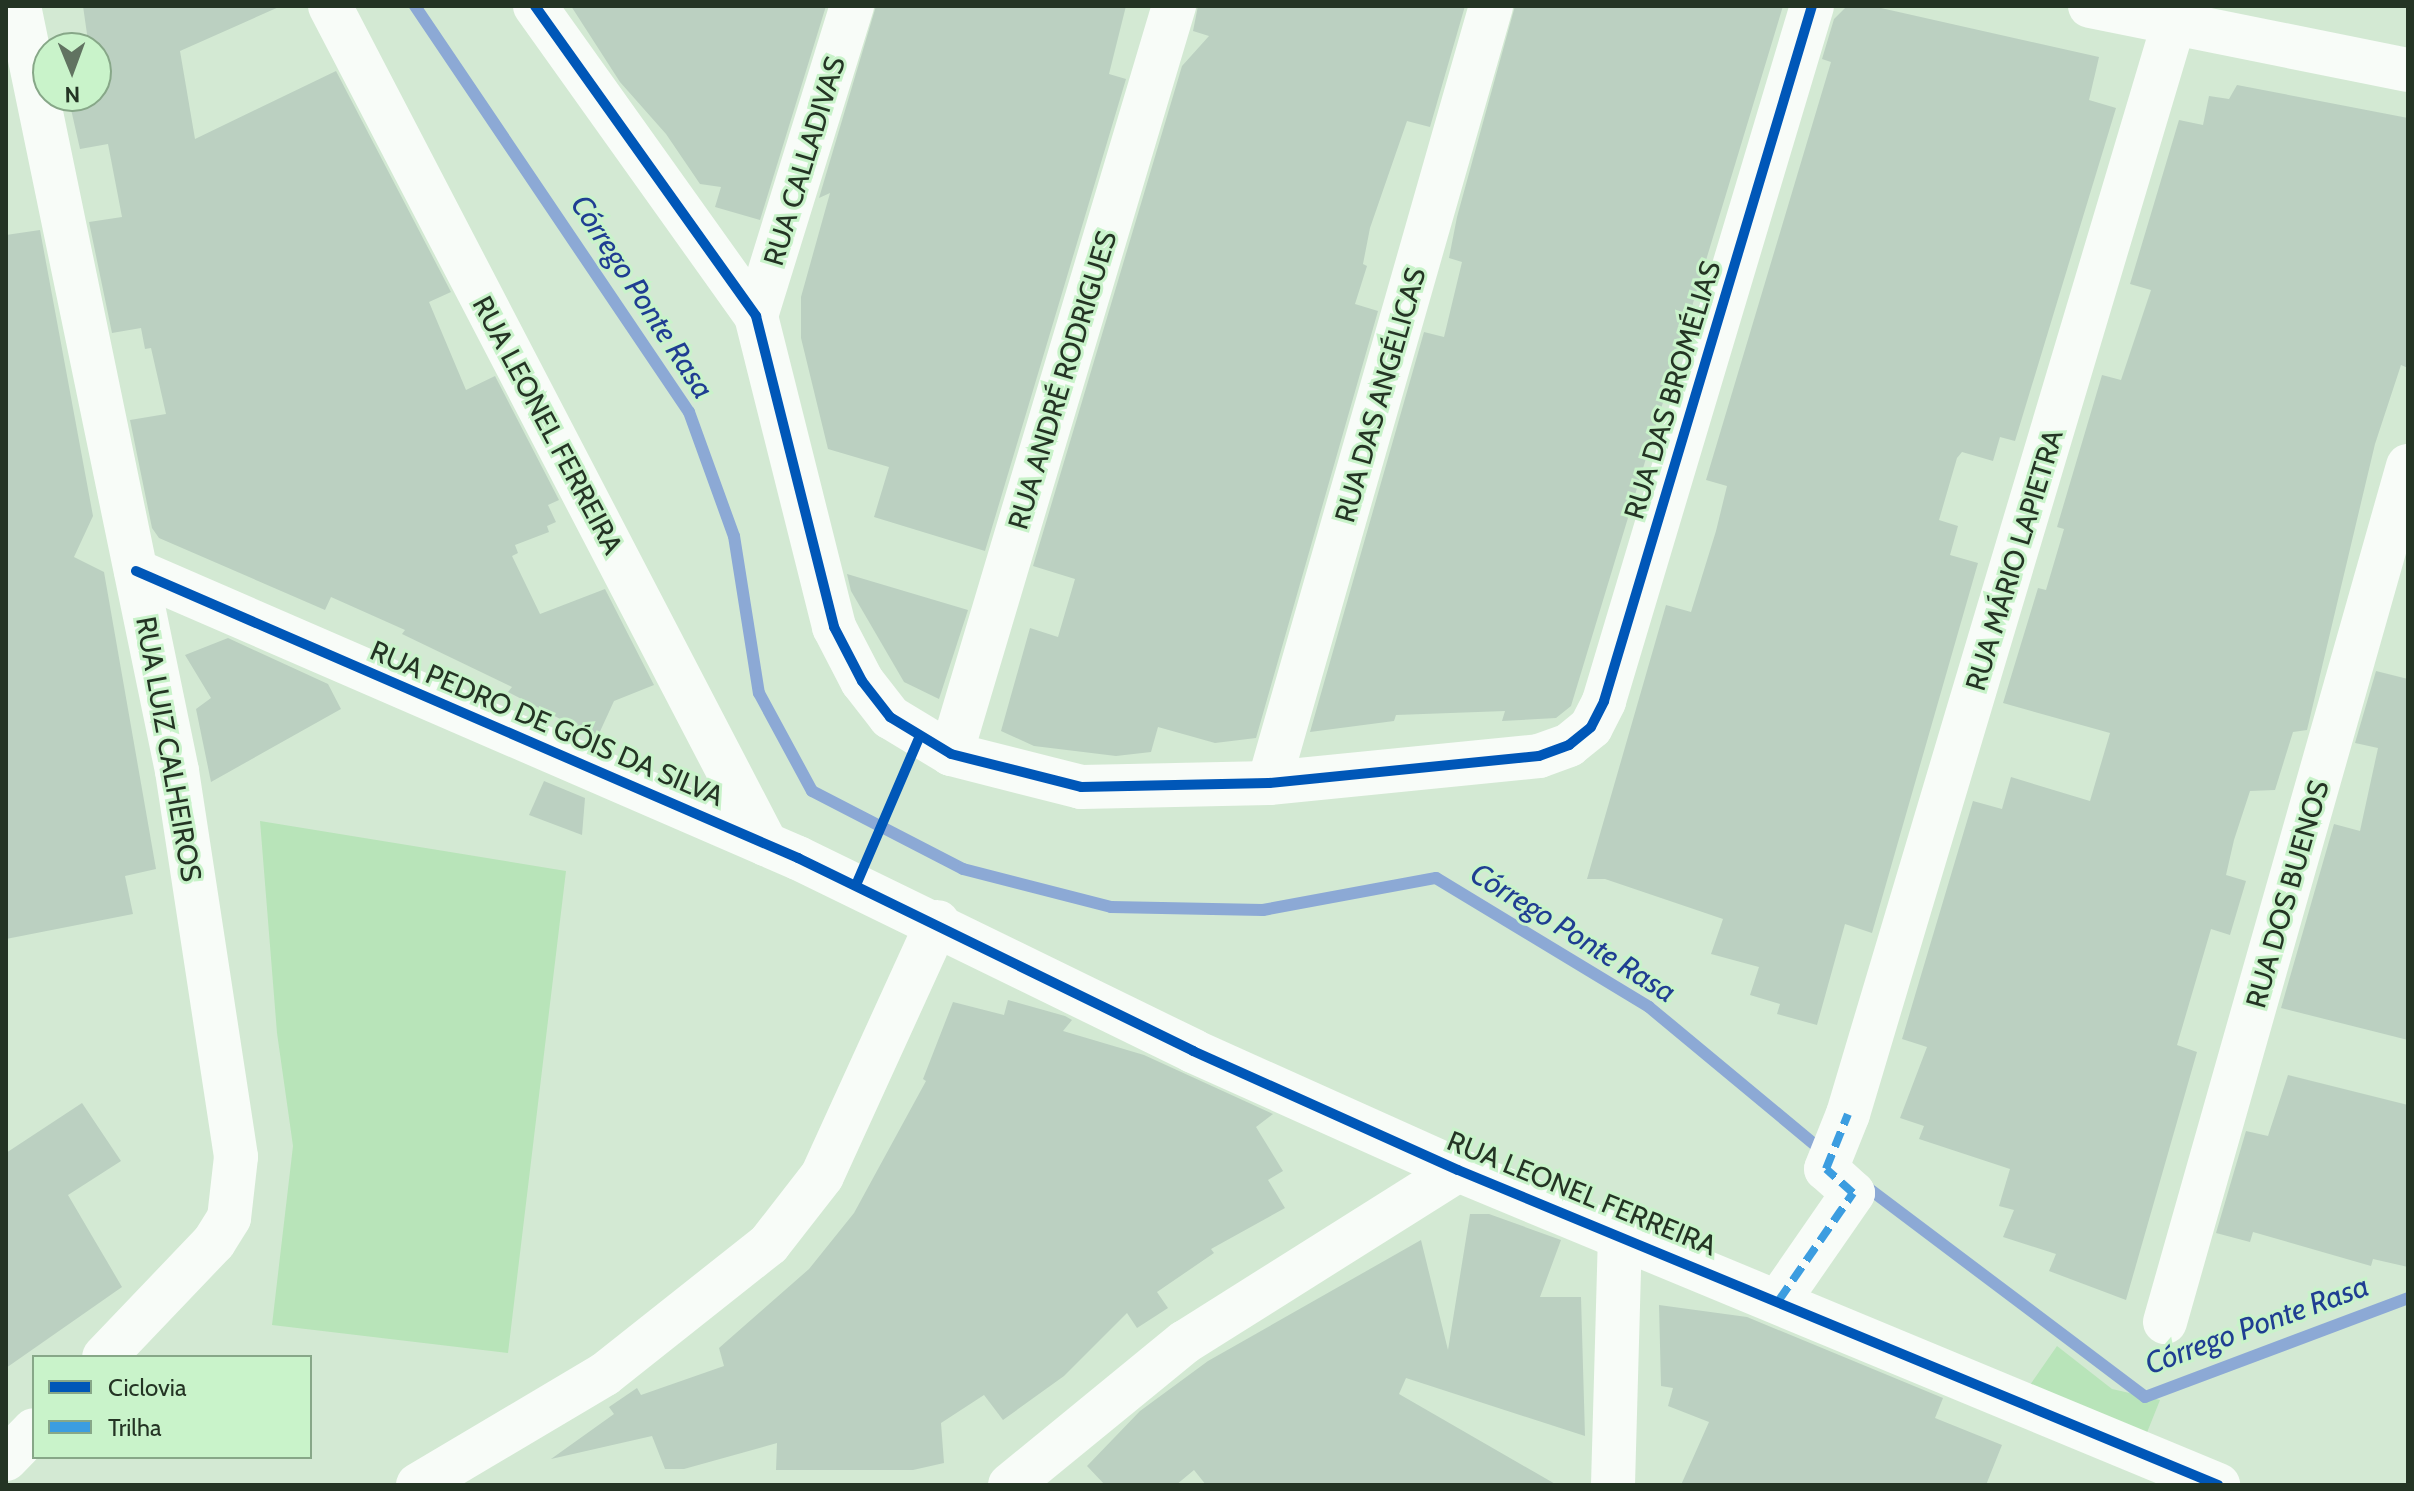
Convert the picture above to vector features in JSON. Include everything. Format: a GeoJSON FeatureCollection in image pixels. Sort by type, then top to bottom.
{"type":"FeatureCollection","features":[{"type":"Feature","properties":{"kind":"street","name":"RUA LUIZ CALHEIROS"},"geometry":{"type":"LineString","coordinates":[[19,6],[177,771],[236,1157],[229,1218],[214,1242],[106,1355]]}},
{"type":"Feature","properties":{"kind":"street","name":"RUA LEONEL FERREIRA"},"geometry":{"type":"LineString","coordinates":[[330,6],[766,844]]}},
{"type":"Feature","properties":{"kind":"street"},"geometry":{"type":"LineString","coordinates":[[535,6],[756,316]]}},
{"type":"Feature","properties":{"kind":"street","name":"RUA CALLADIVAS"},"geometry":{"type":"LineString","coordinates":[[756,316],[852,6]]}},
{"type":"Feature","properties":{"kind":"street","name":"RUA ANDRÉ RODRIGUES"},"geometry":{"type":"LineString","coordinates":[[951,754],[1174,6]]}},
{"type":"Feature","properties":{"kind":"street","name":"RUA DAS ANGÉLICAS"},"geometry":{"type":"LineString","coordinates":[[1269,783],[1491,6]]}},
{"type":"Feature","properties":{"kind":"street","name":"RUA DAS BROMÉLIAS"},"geometry":{"type":"LineString","coordinates":[[756,316],[834,627],[862,681],[890,717],[951,754],[1081,787],[1269,783],[1539,756],[1569,745],[1591,727],[1604,701],[1812,6]]}},
{"type":"Feature","properties":{"kind":"street"},"geometry":{"type":"LineString","coordinates":[[2090,6],[2177,14],[2408,70]]}},
{"type":"Feature","properties":{"kind":"street","name":"RUA MÁRIO LAPIETRA"},"geometry":{"type":"LineString","coordinates":[[1779,1300],[1853,1193],[1839,1138],[2177,14]]}},
{"type":"Feature","properties":{"kind":"street","name":"RUA DOS BUENOS"},"geometry":{"type":"LineString","coordinates":[[2165,1322],[2408,466]]}},
{"type":"Feature","properties":{"kind":"street","name":"RUA PEDRO DE GÓIS DA SILVA"},"geometry":{"type":"LineString","coordinates":[[136,571],[766,844],[938,922]]}},
{"type":"Feature","properties":{"kind":"street","name":"RUA LEONEL FERREIRA"},"geometry":{"type":"LineString","coordinates":[[938,922],[1193,1051],[1458,1170],[1620,1234],[2218,1485]]}},
{"type":"Feature","properties":{"kind":"street"},"geometry":{"type":"LineString","coordinates":[[418,1485],[605,1374],[698,1305],[769,1244],[822,1176],[938,922]]}},
{"type":"Feature","properties":{"kind":"street"},"geometry":{"type":"LineString","coordinates":[[1010,1485],[1185,1342],[1458,1170]]}},
{"type":"Feature","properties":{"kind":"street"},"geometry":{"type":"LineString","coordinates":[[1613,1485],[1620,1234]]}},
{"type":"Feature","properties":{"kind":"street"},"geometry":{"type":"LineString","coordinates":[[6,1459],[32,1432]]}},
{"type":"Feature","properties":{"kind":"green space"},"geometry":{"type":"Polygon","coordinates":[[[260,821],[566,871],[508,1353],[272,1325],[293,1146],[277,1033],[260,821]]]}},
{"type":"Feature","properties":{"kind":"green space"},"geometry":{"type":"Polygon","coordinates":[[[2057,1346],[2112,1389],[2160,1400],[2144,1440],[2021,1398],[2057,1346]]]}},
{"type":"Feature","properties":{"kind":"building"},"geometry":{"type":"Polygon","coordinates":[[[83,6],[281,6],[180,51],[195,139],[336,71],[451,292],[429,302],[466,390],[495,376],[559,500],[548,505],[556,522],[547,526],[549,532],[515,545],[518,553],[512,556],[540,614],[605,589],[654,685],[614,701],[597,738],[508,692],[512,687],[402,634],[405,630],[331,597],[325,610],[159,538],[152,528],[130,420],[166,414],[151,348],[145,349],[141,328],[112,333],[89,222],[122,217],[108,144],[80,149],[72,112],[112,112],[112,32],[87,32],[83,6]]]}},
{"type":"Feature","properties":{"kind":"building"},"geometry":{"type":"Polygon","coordinates":[[[571,6],[826,6],[760,220],[715,207],[721,187],[700,184],[666,134],[620,82],[571,6]]]}},
{"type":"Feature","properties":{"kind":"building"},"geometry":{"type":"Polygon","coordinates":[[[876,6],[1126,6],[1109,74],[1126,79],[985,551],[874,517],[889,467],[828,449],[801,338],[801,297],[830,193],[819,198],[876,6]]]}},
{"type":"Feature","properties":{"kind":"building"},"geometry":{"type":"Polygon","coordinates":[[[1198,6],[1465,6],[1430,127],[1407,121],[1370,228],[1363,264],[1367,266],[1355,304],[1378,311],[1256,738],[1215,743],[1158,727],[1151,752],[1116,756],[1034,746],[1001,731],[1030,628],[1058,637],[1075,579],[1033,566],[1182,66],[1209,36],[1193,31],[1198,6]]]}},
{"type":"Feature","properties":{"kind":"building"},"geometry":{"type":"Polygon","coordinates":[[[1515,6],[1783,6],[1571,706],[1556,718],[1502,721],[1505,711],[1396,715],[1394,721],[1310,732],[1424,332],[1444,337],[1462,262],[1449,258],[1457,217],[1515,6]]]}},
{"type":"Feature","properties":{"kind":"building"},"geometry":{"type":"Polygon","coordinates":[[[1847,6],[1872,6],[2099,57],[2089,100],[2116,108],[2015,441],[2000,437],[1993,461],[1962,452],[1957,458],[1939,520],[1958,526],[1950,555],[1978,563],[1872,933],[1845,924],[1817,1025],[1777,1014],[1780,1004],[1750,995],[1759,967],[1711,954],[1723,919],[1605,879],[1587,879],[1666,605],[1691,612],[1716,531],[1727,486],[1706,480],[1831,62],[1822,59],[1834,19],[1847,6]]]}},
{"type":"Feature","properties":{"kind":"building"},"geometry":{"type":"Polygon","coordinates":[[[2237,85],[2408,118],[2408,368],[2401,365],[2375,444],[2307,730],[2293,732],[2275,790],[2250,791],[2234,840],[2226,875],[2246,881],[2230,935],[2211,929],[2177,1045],[2197,1052],[2126,1300],[2049,1271],[2056,1254],[2003,1237],[2014,1210],[1999,1206],[2010,1169],[1919,1139],[1924,1126],[1900,1118],[1927,1047],[1902,1039],[1973,801],[2002,809],[2011,777],[2090,801],[2110,733],[2003,703],[2038,588],[2046,590],[2064,529],[2057,527],[2102,375],[2121,380],[2151,290],[2130,284],[2179,120],[2203,125],[2209,96],[2229,99],[2237,85]]]}},
{"type":"Feature","properties":{"kind":"building"},"geometry":{"type":"Polygon","coordinates":[[[40,230],[93,516],[74,557],[104,572],[156,869],[125,876],[133,914],[6,939],[6,235],[40,230]]]}},
{"type":"Feature","properties":{"kind":"building"},"geometry":{"type":"Polygon","coordinates":[[[847,574],[968,610],[939,699],[904,682],[851,591],[847,574]]]}},
{"type":"Feature","properties":{"kind":"building"},"geometry":{"type":"Polygon","coordinates":[[[228,638],[328,684],[341,709],[211,782],[196,709],[211,698],[185,655],[228,638]]]}},
{"type":"Feature","properties":{"kind":"building"},"geometry":{"type":"Polygon","coordinates":[[[2376,671],[2408,679],[2408,1040],[2281,1008],[2334,824],[2360,831],[2378,748],[2355,743],[2376,671]]]}},
{"type":"Feature","properties":{"kind":"building"},"geometry":{"type":"Polygon","coordinates":[[[544,781],[585,798],[582,835],[529,815],[544,781]]]}},
{"type":"Feature","properties":{"kind":"building"},"geometry":{"type":"Polygon","coordinates":[[[1008,1000],[1065,1016],[1072,1020],[1063,1031],[1144,1055],[1273,1114],[1256,1127],[1283,1171],[1268,1180],[1285,1208],[1211,1249],[1214,1253],[1157,1292],[1168,1308],[1137,1328],[1127,1313],[1064,1376],[1003,1420],[984,1395],[941,1423],[944,1463],[913,1470],[776,1470],[777,1443],[684,1469],[665,1469],[652,1436],[551,1459],[614,1414],[609,1407],[637,1388],[641,1395],[724,1366],[719,1348],[809,1269],[854,1213],[926,1081],[923,1079],[953,1002],[1004,1015],[1008,1000]]]}},
{"type":"Feature","properties":{"kind":"building"},"geometry":{"type":"Polygon","coordinates":[[[2288,1075],[2408,1105],[2408,1267],[2373,1259],[2371,1266],[2253,1232],[2250,1242],[2216,1233],[2246,1131],[2268,1136],[2288,1075]]]}},
{"type":"Feature","properties":{"kind":"building"},"geometry":{"type":"Polygon","coordinates":[[[82,1103],[121,1161],[68,1195],[122,1287],[6,1368],[6,1153],[82,1103]]]}},
{"type":"Feature","properties":{"kind":"building"},"geometry":{"type":"Polygon","coordinates":[[[1470,1214],[1489,1214],[1561,1240],[1540,1297],[1581,1297],[1585,1436],[1406,1378],[1399,1394],[1557,1485],[1206,1485],[1194,1470],[1176,1485],[1105,1485],[1087,1466],[1140,1411],[1208,1361],[1421,1240],[1448,1350],[1470,1214]]]}},
{"type":"Feature","properties":{"kind":"building"},"geometry":{"type":"Polygon","coordinates":[[[1659,1305],[1747,1317],[1943,1398],[1935,1418],[2002,1445],[1986,1485],[1681,1485],[1709,1422],[1668,1406],[1673,1388],[1661,1386],[1659,1305]]]}},
{"type":"Feature","properties":{"kind":"waterway","name":"Córrego Ponte Rasa"},"geometry":{"type":"LineString","coordinates":[[415,6],[689,412],[734,536],[759,693],[812,791],[963,869],[1111,907],[1263,910],[1436,878],[1649,1007],[1825,1153]]}},
{"type":"Feature","properties":{"kind":"waterway","name":"Córrego Ponte Rasa"},"geometry":{"type":"LineString","coordinates":[[1864,1185],[2145,1397],[2408,1298]]}},
{"type":"Feature","properties":{"kind":"marked path"},"geometry":{"type":"LineString","coordinates":[[1779,1300],[1853,1193],[1826,1169],[1848,1114]]}},
{"type":"Feature","properties":{"kind":"cycle path"},"geometry":{"type":"LineString","coordinates":[[535,6],[756,316],[834,627],[862,681],[890,717],[951,754],[1081,787],[1269,783],[1539,756],[1569,745],[1591,727],[1604,701],[1812,6]]}},
{"type":"Feature","properties":{"kind":"cycle path"},"geometry":{"type":"LineString","coordinates":[[136,571],[798,858],[1193,1051],[1458,1170],[2218,1485]]}},
{"type":"Feature","properties":{"kind":"cycle path"},"geometry":{"type":"LineString","coordinates":[[856,885],[920,736]]}}]}
